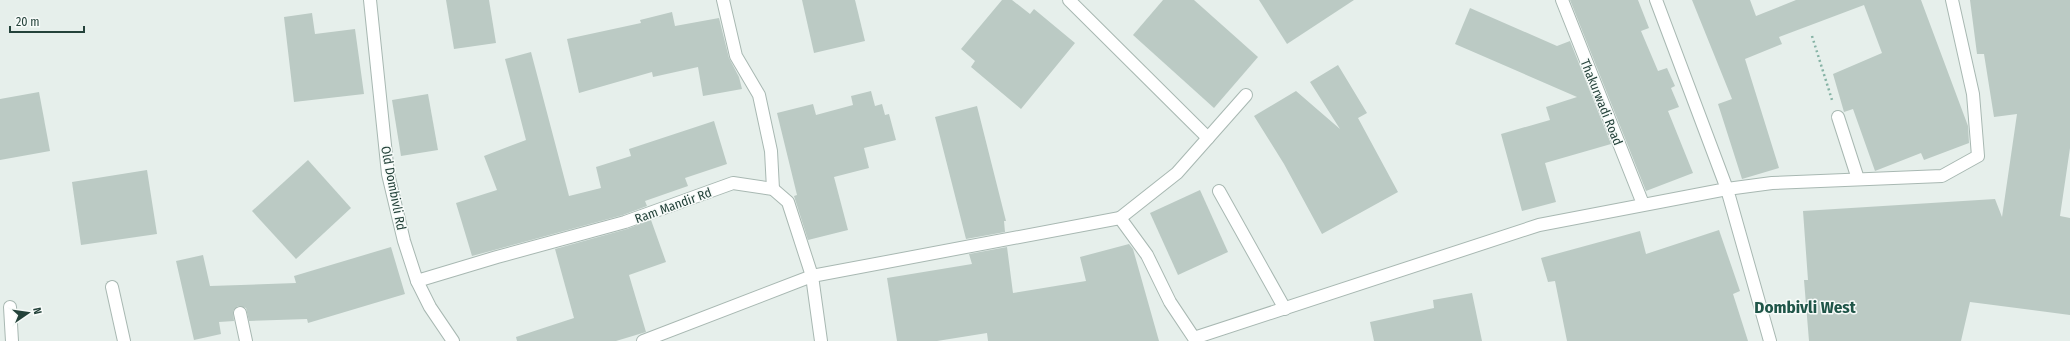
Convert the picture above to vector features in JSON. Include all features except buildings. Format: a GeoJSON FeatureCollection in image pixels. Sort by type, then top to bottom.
{"type":"FeatureCollection","features":[{"type":"Feature","properties":{"kind":"street","name":"Old Dombivli Rd"},"geometry":{"type":"LineString","coordinates":[[370,0],[388,174],[404,241],[417,281],[430,307],[453,341]]}},
{"type":"Feature","properties":{"kind":"street"},"geometry":{"type":"LineString","coordinates":[[723,0],[736,56],[759,95],[770,151],[773,189],[788,202],[812,276],[821,341]]}},
{"type":"Feature","properties":{"kind":"street"},"geometry":{"type":"LineString","coordinates":[[1069,0],[1208,138]]}},
{"type":"Feature","properties":{"kind":"street","name":"Thakurwadi Road"},"geometry":{"type":"LineString","coordinates":[[1562,0],[1643,204]]}},
{"type":"Feature","properties":{"kind":"street"},"geometry":{"type":"LineString","coordinates":[[1656,0],[1727,189],[1770,341]]}},
{"type":"Feature","properties":{"kind":"street"},"geometry":{"type":"LineString","coordinates":[[1120,218],[1147,255],[1170,302],[1194,338],[1539,225],[1643,204],[1727,189],[1772,183],[1942,176],[1978,156],[1973,94],[1952,0]]}},
{"type":"Feature","properties":{"kind":"street"},"geometry":{"type":"LineString","coordinates":[[643,341],[812,276],[1120,218],[1177,173],[1246,95]]}},
{"type":"Feature","properties":{"kind":"street"},"geometry":{"type":"LineString","coordinates":[[1838,117],[1858,179]]}},
{"type":"Feature","properties":{"kind":"street","name":"Ram Mandir Rd"},"geometry":{"type":"LineString","coordinates":[[417,281],[496,257],[625,222],[733,183],[773,189]]}},
{"type":"Feature","properties":{"kind":"street"},"geometry":{"type":"LineString","coordinates":[[1219,191],[1285,309]]}},
{"type":"Feature","properties":{"kind":"street"},"geometry":{"type":"LineString","coordinates":[[112,287],[124,341]]}},
{"type":"Feature","properties":{"kind":"street"},"geometry":{"type":"LineString","coordinates":[[10,307],[12,341]]}},
{"type":"Feature","properties":{"kind":"street"},"geometry":{"type":"LineString","coordinates":[[240,313],[246,341]]}},
{"type":"Feature","properties":{"kind":"path"},"geometry":{"type":"LineString","coordinates":[[1812,36],[1838,117]]}},
{"type":"Feature","properties":{"kind":"district","name":"Dombivli West"},"geometry":{"type":"Point","coordinates":[1805,307]}}]}
